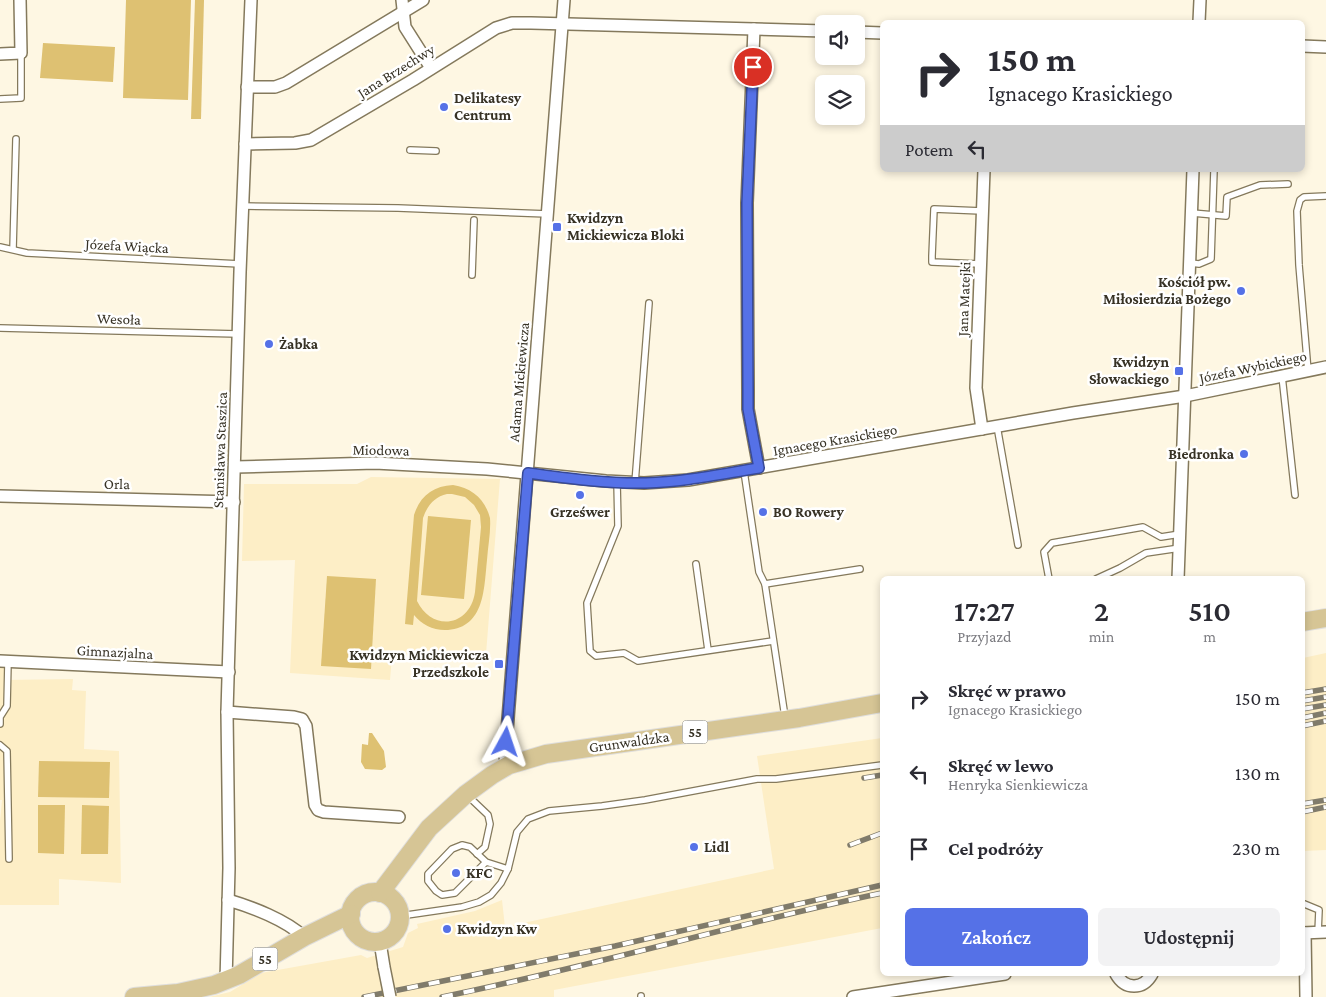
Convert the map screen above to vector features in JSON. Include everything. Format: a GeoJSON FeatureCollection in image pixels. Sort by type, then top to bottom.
{"type":"FeatureCollection","features":[{"type":"Feature","properties":{"kind":"main road"},"geometry":{"type":"LineString","coordinates":[[1305,622],[1326,618]]}},
{"type":"Feature","properties":{"kind":"main road","name":"Grunwaldzka"},"geometry":{"type":"LineString","coordinates":[[391,903],[394,874],[429,828],[466,794],[509,765],[546,754],[786,720],[880,703]]}},
{"type":"Feature","properties":{"kind":"main road"},"geometry":{"type":"LineString","coordinates":[[372,893],[391,903],[396,930],[389,938],[380,942],[373,942],[361,937],[352,920],[353,906],[358,900],[372,893]]}},
{"type":"Feature","properties":{"kind":"main road","name":"55"},"geometry":{"type":"LineString","coordinates":[[134,997],[178,993],[214,986],[304,937],[352,920]]}},
{"type":"Feature","properties":{"kind":"street"},"geometry":{"type":"LineString","coordinates":[[0,54],[21,53],[20,0]]}},
{"type":"Feature","properties":{"kind":"street","name":"Stanisława Staszica"},"geometry":{"type":"LineString","coordinates":[[226,981],[228,900],[227,712],[240,264],[251,0]]}},
{"type":"Feature","properties":{"kind":"street"},"geometry":{"type":"LineString","coordinates":[[402,0],[407,31],[431,68]]}},
{"type":"Feature","properties":{"kind":"street"},"geometry":{"type":"LineString","coordinates":[[247,87],[275,87],[286,83],[423,0]]}},
{"type":"Feature","properties":{"kind":"street","name":"Adama Mickiewicza"},"geometry":{"type":"LineString","coordinates":[[509,765],[505,757],[564,0]]}},
{"type":"Feature","properties":{"kind":"street"},"geometry":{"type":"LineString","coordinates":[[1199,20],[1200,0]]}},
{"type":"Feature","properties":{"kind":"street","name":"Jana Brzechwy"},"geometry":{"type":"LineString","coordinates":[[245,144],[295,143],[311,140],[484,34],[505,25],[531,23],[815,31]]}},
{"type":"Feature","properties":{"kind":"street"},"geometry":{"type":"LineString","coordinates":[[754,29],[747,203],[748,409],[759,468]]}},
{"type":"Feature","properties":{"kind":"street"},"geometry":{"type":"LineString","coordinates":[[865,32],[880,33]]}},
{"type":"Feature","properties":{"kind":"street"},"geometry":{"type":"LineString","coordinates":[[1305,46],[1326,47]]}},
{"type":"Feature","properties":{"kind":"street","name":"Jana Matejki"},"geometry":{"type":"LineString","coordinates":[[982,429],[976,388],[984,172]]}},
{"type":"Feature","properties":{"kind":"street"},"geometry":{"type":"LineString","coordinates":[[1178,576],[1194,172]]}},
{"type":"Feature","properties":{"kind":"street","name":"Józefa Wybickiego"},"geometry":{"type":"LineString","coordinates":[[1185,396],[1326,367]]}},
{"type":"Feature","properties":{"kind":"street","name":"Ignacego Krasickiego"},"geometry":{"type":"LineString","coordinates":[[528,473],[617,482],[688,480],[997,426],[1185,396]]}},
{"type":"Feature","properties":{"kind":"street","name":"Miodowa"},"geometry":{"type":"LineString","coordinates":[[235,466],[374,463],[487,468],[528,473]]}},
{"type":"Feature","properties":{"kind":"street","name":"Orla"},"geometry":{"type":"LineString","coordinates":[[0,496],[234,502]]}},
{"type":"Feature","properties":{"kind":"street","name":"Gimnazjalna"},"geometry":{"type":"LineString","coordinates":[[4,662],[229,672]]}},
{"type":"Feature","properties":{"kind":"street"},"geometry":{"type":"LineString","coordinates":[[227,712],[294,716],[302,719],[306,726],[315,805],[318,810],[399,817]]}},
{"type":"Feature","properties":{"kind":"street"},"geometry":{"type":"LineString","coordinates":[[228,900],[288,925],[304,937]]}},
{"type":"Feature","properties":{"kind":"street"},"geometry":{"type":"LineString","coordinates":[[1305,933],[1322,932]]}},
{"type":"Feature","properties":{"kind":"street"},"geometry":{"type":"LineString","coordinates":[[380,942],[390,997]]}},
{"type":"Feature","properties":{"kind":"street"},"geometry":{"type":"LineString","coordinates":[[1305,965],[1306,997]]}},
{"type":"Feature","properties":{"kind":"street"},"geometry":{"type":"LineString","coordinates":[[853,997],[992,976]]}},
{"type":"Feature","properties":{"kind":"street"},"geometry":{"type":"LineString","coordinates":[[1116,976],[1126,985],[1141,991],[1151,976]]}},
{"type":"Feature","properties":{"kind":"street"},"geometry":{"type":"LineString","coordinates":[[1126,985],[1128,997]]}},
{"type":"Feature","properties":{"kind":"lane"},"geometry":{"type":"LineString","coordinates":[[0,99],[21,98],[21,53]]}},
{"type":"Feature","properties":{"kind":"lane"},"geometry":{"type":"LineString","coordinates":[[14,249],[16,139]]}},
{"type":"Feature","properties":{"kind":"lane"},"geometry":{"type":"LineString","coordinates":[[410,150],[436,151]]}},
{"type":"Feature","properties":{"kind":"lane"},"geometry":{"type":"LineString","coordinates":[[1190,263],[1199,264],[1211,259],[1214,172]]}},
{"type":"Feature","properties":{"kind":"lane"},"geometry":{"type":"LineString","coordinates":[[1192,213],[1226,216],[1228,197],[1260,185],[1288,184]]}},
{"type":"Feature","properties":{"kind":"lane"},"geometry":{"type":"LineString","coordinates":[[1308,371],[1299,264],[1297,211],[1300,200],[1304,197],[1326,196]]}},
{"type":"Feature","properties":{"kind":"lane"},"geometry":{"type":"LineString","coordinates":[[243,206],[398,208],[548,214]]}},
{"type":"Feature","properties":{"kind":"lane"},"geometry":{"type":"LineString","coordinates":[[980,264],[932,262],[932,256],[934,209],[982,211]]}},
{"type":"Feature","properties":{"kind":"lane"},"geometry":{"type":"LineString","coordinates":[[472,275],[474,220]]}},
{"type":"Feature","properties":{"kind":"lane","name":"Józefa Wiącka"},"geometry":{"type":"LineString","coordinates":[[0,247],[27,253],[240,264]]}},
{"type":"Feature","properties":{"kind":"lane"},"geometry":{"type":"LineString","coordinates":[[635,482],[649,304]]}},
{"type":"Feature","properties":{"kind":"lane","name":"Wesoła"},"geometry":{"type":"LineString","coordinates":[[0,328],[238,334]]}},
{"type":"Feature","properties":{"kind":"lane"},"geometry":{"type":"LineString","coordinates":[[1282,376],[1295,495]]}},
{"type":"Feature","properties":{"kind":"lane"},"geometry":{"type":"LineString","coordinates":[[997,426],[1018,546]]}},
{"type":"Feature","properties":{"kind":"lane"},"geometry":{"type":"LineString","coordinates":[[744,471],[759,572],[765,584],[786,720]]}},
{"type":"Feature","properties":{"kind":"lane"},"geometry":{"type":"LineString","coordinates":[[617,482],[618,526],[587,603],[590,651],[596,656],[624,652],[638,661],[773,641]]}},
{"type":"Feature","properties":{"kind":"lane"},"geometry":{"type":"LineString","coordinates":[[1048,576],[1044,552],[1052,544],[1143,527],[1161,537],[1180,534]]}},
{"type":"Feature","properties":{"kind":"lane"},"geometry":{"type":"LineString","coordinates":[[1103,576],[1146,552],[1180,548]]}},
{"type":"Feature","properties":{"kind":"lane"},"geometry":{"type":"LineString","coordinates":[[696,564],[708,650]]}},
{"type":"Feature","properties":{"kind":"lane"},"geometry":{"type":"LineString","coordinates":[[765,584],[860,569]]}},
{"type":"Feature","properties":{"kind":"lane"},"geometry":{"type":"LineString","coordinates":[[0,724],[0,717],[7,706],[4,662]]}},
{"type":"Feature","properties":{"kind":"lane"},"geometry":{"type":"LineString","coordinates":[[0,745],[8,751],[9,858]]}},
{"type":"Feature","properties":{"kind":"lane"},"geometry":{"type":"LineString","coordinates":[[391,903],[412,915],[462,907],[479,902],[491,895],[502,883],[508,869],[517,832],[528,819],[549,811],[620,804],[757,779],[776,779],[880,765]]}},
{"type":"Feature","properties":{"kind":"lane"},"geometry":{"type":"LineString","coordinates":[[466,794],[488,815],[490,824],[485,847],[477,854]]}},
{"type":"Feature","properties":{"kind":"lane"},"geometry":{"type":"LineString","coordinates":[[486,862],[455,893],[442,895],[428,881],[428,874],[452,849],[462,845],[470,847],[486,862],[508,869]]}},
{"type":"Feature","properties":{"kind":"lane"},"geometry":{"type":"LineString","coordinates":[[1305,904],[1319,910],[1322,932]]}},
{"type":"Feature","properties":{"kind":"shaded area"},"geometry":{"type":"Polygon","coordinates":[[[126,0],[191,0],[188,100],[123,98],[126,0]]]}},
{"type":"Feature","properties":{"kind":"shaded area"},"geometry":{"type":"Polygon","coordinates":[[[195,0],[204,0],[201,119],[191,119],[195,0]]]}},
{"type":"Feature","properties":{"kind":"shaded area"},"geometry":{"type":"Polygon","coordinates":[[[43,43],[115,47],[113,82],[40,78],[43,43]]]}},
{"type":"Feature","properties":{"kind":"shaded area"},"geometry":{"type":"Polygon","coordinates":[[[371,477],[500,479],[486,654],[392,656],[390,680],[290,673],[295,560],[242,561],[244,484],[357,484],[371,477]]]}},
{"type":"Feature","properties":{"kind":"shaded area"},"geometry":{"type":"Polygon","coordinates":[[[460,486],[477,496],[488,511],[490,528],[485,582],[476,614],[469,622],[460,627],[443,630],[429,627],[414,615],[413,625],[405,624],[414,515],[420,502],[428,493],[439,487],[460,486]],[[452,494],[442,495],[435,500],[429,506],[423,518],[417,601],[432,618],[441,621],[450,621],[458,618],[466,613],[472,604],[475,592],[481,527],[480,515],[474,505],[465,497],[452,494]]]}},
{"type":"Feature","properties":{"kind":"shaded area"},"geometry":{"type":"Polygon","coordinates":[[[428,516],[471,520],[464,599],[421,595],[428,516]]]}},
{"type":"Feature","properties":{"kind":"shaded area"},"geometry":{"type":"Polygon","coordinates":[[[327,576],[376,579],[371,669],[321,666],[327,576]]]}},
{"type":"Feature","properties":{"kind":"shaded area"},"geometry":{"type":"Polygon","coordinates":[[[1326,653],[1326,850],[1305,851],[1305,658],[1326,653]]]}},
{"type":"Feature","properties":{"kind":"shaded area"},"geometry":{"type":"Polygon","coordinates":[[[0,667],[4,667],[4,680],[73,679],[72,690],[86,691],[84,749],[119,751],[121,883],[59,879],[59,905],[0,905],[0,821],[2,800],[0,800],[0,667]]]}},
{"type":"Feature","properties":{"kind":"shaded area"},"geometry":{"type":"Polygon","coordinates":[[[369,733],[372,733],[384,751],[386,767],[382,770],[365,769],[361,762],[362,744],[368,745],[369,733]]]}},
{"type":"Feature","properties":{"kind":"shaded area"},"geometry":{"type":"Polygon","coordinates":[[[880,738],[880,928],[554,990],[554,997],[209,997],[230,992],[261,973],[361,955],[367,958],[403,947],[408,933],[418,928],[417,924],[475,911],[502,900],[505,927],[774,869],[757,756],[880,738]]]}},
{"type":"Feature","properties":{"kind":"shaded area"},"geometry":{"type":"Polygon","coordinates":[[[39,761],[110,762],[109,798],[38,797],[39,761]]]}},
{"type":"Feature","properties":{"kind":"shaded area"},"geometry":{"type":"Polygon","coordinates":[[[38,805],[65,805],[64,854],[38,853],[38,805]]]}},
{"type":"Feature","properties":{"kind":"shaded area"},"geometry":{"type":"Polygon","coordinates":[[[82,805],[109,806],[108,854],[81,854],[82,805]]]}},
{"type":"Feature","properties":{"kind":"railway"},"geometry":{"type":"LineString","coordinates":[[1305,692],[1326,689]]}},
{"type":"Feature","properties":{"kind":"railway"},"geometry":{"type":"LineString","coordinates":[[1305,700],[1326,697]]}},
{"type":"Feature","properties":{"kind":"railway"},"geometry":{"type":"LineString","coordinates":[[1305,708],[1326,705]]}},
{"type":"Feature","properties":{"kind":"railway"},"geometry":{"type":"LineString","coordinates":[[1305,717],[1326,713]]}},
{"type":"Feature","properties":{"kind":"railway"},"geometry":{"type":"LineString","coordinates":[[1305,725],[1326,721]]}},
{"type":"Feature","properties":{"kind":"railway"},"geometry":{"type":"LineString","coordinates":[[864,778],[880,775]]}},
{"type":"Feature","properties":{"kind":"railway"},"geometry":{"type":"LineString","coordinates":[[1305,804],[1326,800]]}},
{"type":"Feature","properties":{"kind":"railway"},"geometry":{"type":"LineString","coordinates":[[1305,811],[1326,807]]}},
{"type":"Feature","properties":{"kind":"railway"},"geometry":{"type":"LineString","coordinates":[[850,845],[880,834]]}},
{"type":"Feature","properties":{"kind":"railway"},"geometry":{"type":"LineString","coordinates":[[364,997],[615,946],[880,885]]}},
{"type":"Feature","properties":{"kind":"railway"},"geometry":{"type":"LineString","coordinates":[[442,997],[880,893]]}},
{"type":"Feature","properties":{"kind":"place","name":"Delikatesy Centrum"},"geometry":{"type":"Point","coordinates":[444,107]}},
{"type":"Feature","properties":{"kind":"place","name":"Kwidzyn Mickiewicza Bloki"},"geometry":{"type":"Point","coordinates":[557,227]}},
{"type":"Feature","properties":{"kind":"place","name":"Kościół pw. Miłosierdzia Bożego"},"geometry":{"type":"Point","coordinates":[1241,291]}},
{"type":"Feature","properties":{"kind":"place","name":"Żabka"},"geometry":{"type":"Point","coordinates":[269,344]}},
{"type":"Feature","properties":{"kind":"place","name":"Kwidzyn Słowackiego"},"geometry":{"type":"Point","coordinates":[1179,371]}},
{"type":"Feature","properties":{"kind":"place","name":"Biedronka"},"geometry":{"type":"Point","coordinates":[1244,454]}},
{"type":"Feature","properties":{"kind":"place","name":"Grześwer"},"geometry":{"type":"Point","coordinates":[580,495]}},
{"type":"Feature","properties":{"kind":"place","name":"BO Rowery"},"geometry":{"type":"Point","coordinates":[763,512]}},
{"type":"Feature","properties":{"kind":"place","name":"Kwidzyn Mickiewicza Przedszkole"},"geometry":{"type":"Point","coordinates":[499,664]}},
{"type":"Feature","properties":{"kind":"place","name":"Lidl"},"geometry":{"type":"Point","coordinates":[694,847]}},
{"type":"Feature","properties":{"kind":"place","name":"KFC"},"geometry":{"type":"Point","coordinates":[456,873]}},
{"type":"Feature","properties":{"kind":"place","name":"Kwidzyn Kw"},"geometry":{"type":"Point","coordinates":[447,929]}},
{"type":"Feature","properties":{"kind":"route"},"geometry":{"type":"LineString","coordinates":[[506,742],[528,473],[644,483],[688,480],[759,468],[748,409],[747,203],[753,67]]}}]}
